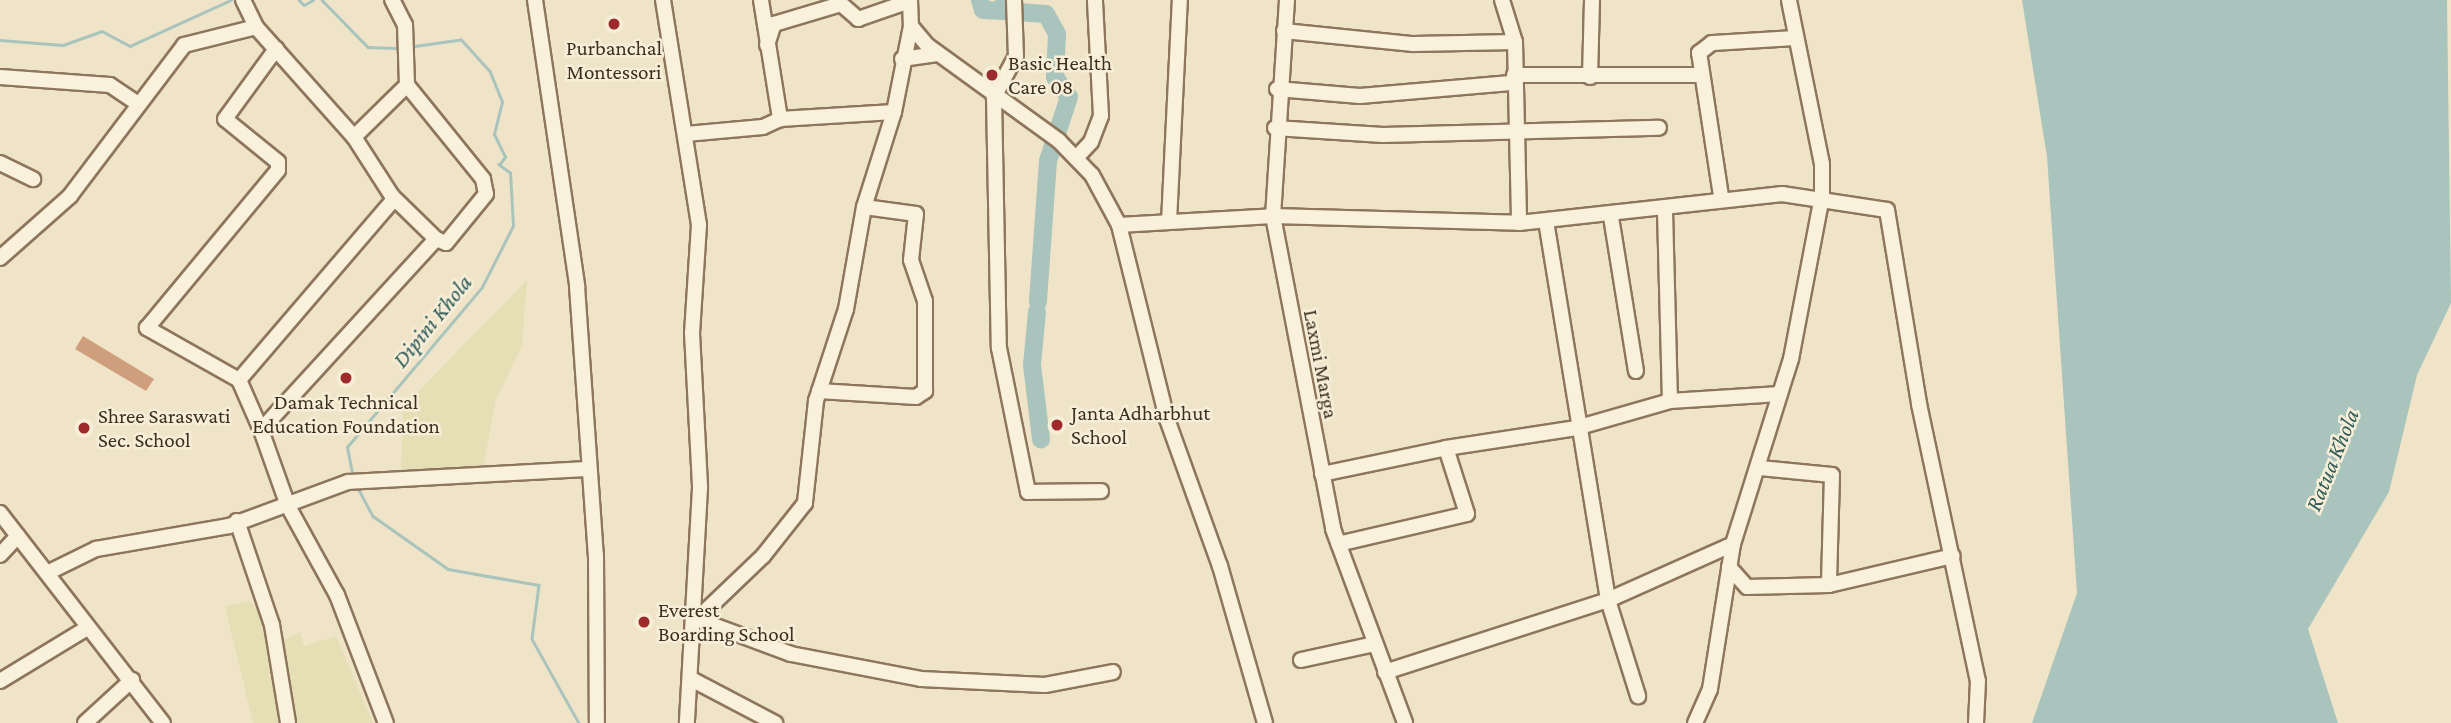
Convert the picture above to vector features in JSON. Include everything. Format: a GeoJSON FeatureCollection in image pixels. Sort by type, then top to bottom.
{"type":"FeatureCollection","features":[{"type":"Feature","properties":{"kind":"street"},"geometry":{"type":"LineString","coordinates":[[243,0],[256,27],[354,137],[394,198],[436,239],[446,243],[486,194],[483,179],[407,85],[405,25],[392,0]]}},
{"type":"Feature","properties":{"kind":"street"},"geometry":{"type":"LineString","coordinates":[[535,0],[577,286],[589,469],[597,723]]}},
{"type":"Feature","properties":{"kind":"street"},"geometry":{"type":"LineString","coordinates":[[663,0],[699,225],[691,333],[700,488],[697,619],[687,723]]}},
{"type":"Feature","properties":{"kind":"street"},"geometry":{"type":"LineString","coordinates":[[761,0],[780,119]]}},
{"type":"Feature","properties":{"kind":"street"},"geometry":{"type":"LineString","coordinates":[[1076,158],[1091,142],[1101,116],[1095,0]]}},
{"type":"Feature","properties":{"kind":"street"},"geometry":{"type":"LineString","coordinates":[[1169,222],[1180,0]]}},
{"type":"Feature","properties":{"kind":"street","name":"Laxmi Marga"},"geometry":{"type":"LineString","coordinates":[[1286,0],[1275,128],[1273,216],[1338,544],[1405,723]]}},
{"type":"Feature","properties":{"kind":"street"},"geometry":{"type":"LineString","coordinates":[[1502,0],[1515,42],[1513,79],[1519,223]]}},
{"type":"Feature","properties":{"kind":"street"},"geometry":{"type":"LineString","coordinates":[[1590,77],[1592,0]]}},
{"type":"Feature","properties":{"kind":"street"},"geometry":{"type":"LineString","coordinates":[[1695,723],[1710,689],[1733,544],[1760,468],[1780,394],[1822,197],[1788,0]]}},
{"type":"Feature","properties":{"kind":"street"},"geometry":{"type":"LineString","coordinates":[[697,619],[763,556],[805,503],[818,391],[858,263],[864,207],[894,113],[902,59],[911,26],[910,1],[858,19],[841,4],[774,24],[767,44]]}},
{"type":"Feature","properties":{"kind":"street"},"geometry":{"type":"LineString","coordinates":[[1015,6],[1016,56],[994,97],[999,348],[1028,492],[1101,491]]}},
{"type":"Feature","properties":{"kind":"street"},"geometry":{"type":"LineString","coordinates":[[911,26],[936,54],[1055,138],[1076,158],[1119,225],[1167,419],[1220,566],[1265,723]]}},
{"type":"Feature","properties":{"kind":"street"},"geometry":{"type":"LineString","coordinates":[[0,258],[70,197],[135,102],[189,42],[256,27]]}},
{"type":"Feature","properties":{"kind":"street"},"geometry":{"type":"LineString","coordinates":[[1284,31],[1413,44],[1515,42]]}},
{"type":"Feature","properties":{"kind":"street"},"geometry":{"type":"LineString","coordinates":[[1721,196],[1698,75],[1699,53],[1712,43],[1796,38]]}},
{"type":"Feature","properties":{"kind":"street"},"geometry":{"type":"LineString","coordinates":[[276,49],[225,119],[278,162],[278,170],[147,328],[239,380],[261,430],[288,506],[337,594],[386,723]]}},
{"type":"Feature","properties":{"kind":"street"},"geometry":{"type":"LineString","coordinates":[[902,59],[936,54]]}},
{"type":"Feature","properties":{"kind":"street"},"geometry":{"type":"LineString","coordinates":[[1278,89],[1360,96],[1513,79],[1698,75]]}},
{"type":"Feature","properties":{"kind":"street"},"geometry":{"type":"LineString","coordinates":[[0,77],[110,85],[135,102]]}},
{"type":"Feature","properties":{"kind":"street"},"geometry":{"type":"LineString","coordinates":[[354,137],[407,85]]}},
{"type":"Feature","properties":{"kind":"street"},"geometry":{"type":"LineString","coordinates":[[686,134],[763,127],[780,119],[894,113]]}},
{"type":"Feature","properties":{"kind":"street"},"geometry":{"type":"LineString","coordinates":[[1275,128],[1337,135],[1659,128]]}},
{"type":"Feature","properties":{"kind":"street"},"geometry":{"type":"LineString","coordinates":[[0,163],[33,179]]}},
{"type":"Feature","properties":{"kind":"street"},"geometry":{"type":"LineString","coordinates":[[1119,225],[1273,216],[1519,223],[1665,211],[1721,196],[1822,197],[1887,210],[1919,404],[1954,556],[1978,681],[1976,723]]}},
{"type":"Feature","properties":{"kind":"street"},"geometry":{"type":"LineString","coordinates":[[239,380],[394,198]]}},
{"type":"Feature","properties":{"kind":"street"},"geometry":{"type":"LineString","coordinates":[[818,391],[916,397],[925,391],[925,301],[911,260],[916,214],[864,207]]}},
{"type":"Feature","properties":{"kind":"street"},"geometry":{"type":"LineString","coordinates":[[1665,211],[1670,401]]}},
{"type":"Feature","properties":{"kind":"street"},"geometry":{"type":"LineString","coordinates":[[1611,217],[1636,370]]}},
{"type":"Feature","properties":{"kind":"street"},"geometry":{"type":"LineString","coordinates":[[1546,221],[1576,428],[1608,600],[1638,696]]}},
{"type":"Feature","properties":{"kind":"street"},"geometry":{"type":"LineString","coordinates":[[261,430],[436,239]]}},
{"type":"Feature","properties":{"kind":"street"},"geometry":{"type":"LineString","coordinates":[[1322,474],[1446,448],[1576,428],[1670,401],[1780,394]]}},
{"type":"Feature","properties":{"kind":"street"},"geometry":{"type":"LineString","coordinates":[[1338,544],[1467,514],[1446,448]]}},
{"type":"Feature","properties":{"kind":"street"},"geometry":{"type":"LineString","coordinates":[[1760,468],[1832,475],[1829,585]]}},
{"type":"Feature","properties":{"kind":"street"},"geometry":{"type":"LineString","coordinates":[[47,573],[96,549],[236,521],[374,478],[589,469]]}},
{"type":"Feature","properties":{"kind":"street"},"geometry":{"type":"LineString","coordinates":[[0,513],[163,723]]}},
{"type":"Feature","properties":{"kind":"street"},"geometry":{"type":"LineString","coordinates":[[236,521],[272,625],[288,723]]}},
{"type":"Feature","properties":{"kind":"street"},"geometry":{"type":"LineString","coordinates":[[0,555],[18,536]]}},
{"type":"Feature","properties":{"kind":"street"},"geometry":{"type":"LineString","coordinates":[[1385,672],[1608,600],[1733,544]]}},
{"type":"Feature","properties":{"kind":"street"},"geometry":{"type":"LineString","coordinates":[[1729,567],[1747,587],[1829,585],[1954,556]]}},
{"type":"Feature","properties":{"kind":"street"},"geometry":{"type":"LineString","coordinates":[[697,619],[791,654],[921,679],[1045,685],[1114,673]]}},
{"type":"Feature","properties":{"kind":"street"},"geometry":{"type":"LineString","coordinates":[[0,681],[87,628]]}},
{"type":"Feature","properties":{"kind":"street"},"geometry":{"type":"LineString","coordinates":[[1301,660],[1375,644]]}},
{"type":"Feature","properties":{"kind":"street"},"geometry":{"type":"LineString","coordinates":[[85,723],[132,680]]}},
{"type":"Feature","properties":{"kind":"street"},"geometry":{"type":"LineString","coordinates":[[693,680],[775,723]]}},
{"type":"Feature","properties":{"kind":"shaded area"},"geometry":{"type":"Polygon","coordinates":[[[527,280],[522,346],[496,399],[482,474],[401,471],[403,407],[527,280]]]}},
{"type":"Feature","properties":{"kind":"shaded area"},"geometry":{"type":"Polygon","coordinates":[[[249,601],[258,608],[269,648],[300,632],[304,646],[336,636],[373,723],[253,723],[225,606],[249,601]]]}},
{"type":"Feature","properties":{"kind":"water","name":"Ratua Khola"},"geometry":{"type":"Polygon","coordinates":[[[2022,0],[2447,0],[2451,303],[2417,375],[2389,492],[2308,629],[2338,723],[2032,723],[2077,593],[2047,157],[2022,0]]]}},
{"type":"Feature","properties":{"kind":"building"},"geometry":{"type":"Polygon","coordinates":[[[83,336],[154,379],[146,391],[75,349],[83,336]]]}},
{"type":"Feature","properties":{"kind":"waterway","name":"Dipini Khola"},"geometry":{"type":"LineString","coordinates":[[0,40],[63,45],[102,31],[130,46],[231,0]]}},
{"type":"Feature","properties":{"kind":"waterway","name":"Dipini Khola"},"geometry":{"type":"LineString","coordinates":[[299,0],[304,5],[313,0]]}},
{"type":"Feature","properties":{"kind":"waterway","name":"Dipini Khola"},"geometry":{"type":"LineString","coordinates":[[322,0],[368,47],[395,48]]}},
{"type":"Feature","properties":{"kind":"waterway"},"geometry":{"type":"LineString","coordinates":[[980,0],[983,10],[1004,11]]}},
{"type":"Feature","properties":{"kind":"waterway"},"geometry":{"type":"LineString","coordinates":[[1004,0],[1004,11],[1046,14],[1057,34],[1055,77],[1069,97],[1048,161],[1038,302]]}},
{"type":"Feature","properties":{"kind":"waterway","name":"Dipini Khola"},"geometry":{"type":"LineString","coordinates":[[352,473],[347,447],[482,287],[513,226],[510,173],[499,165],[505,157],[494,134],[502,102],[490,72],[461,40],[411,47]]}},
{"type":"Feature","properties":{"kind":"waterway"},"geometry":{"type":"LineString","coordinates":[[1037,312],[1032,365],[1041,439]]}},
{"type":"Feature","properties":{"kind":"waterway"},"geometry":{"type":"LineString","coordinates":[[358,488],[373,516],[448,569],[539,585],[532,639],[579,723]]}},
{"type":"Feature","properties":{"kind":"place","name":"Purbanchal Montessori"},"geometry":{"type":"Point","coordinates":[614,24]}},
{"type":"Feature","properties":{"kind":"place","name":"Basic Health Care 08"},"geometry":{"type":"Point","coordinates":[992,75]}},
{"type":"Feature","properties":{"kind":"place","name":"Damak Technical Education Foundation"},"geometry":{"type":"Point","coordinates":[346,378]}},
{"type":"Feature","properties":{"kind":"place","name":"Janta Adharbhut School"},"geometry":{"type":"Point","coordinates":[1057,425]}},
{"type":"Feature","properties":{"kind":"place","name":"Shree Saraswati Sec. School"},"geometry":{"type":"Point","coordinates":[84,428]}},
{"type":"Feature","properties":{"kind":"place","name":"Everest Boarding School"},"geometry":{"type":"Point","coordinates":[644,622]}}]}
